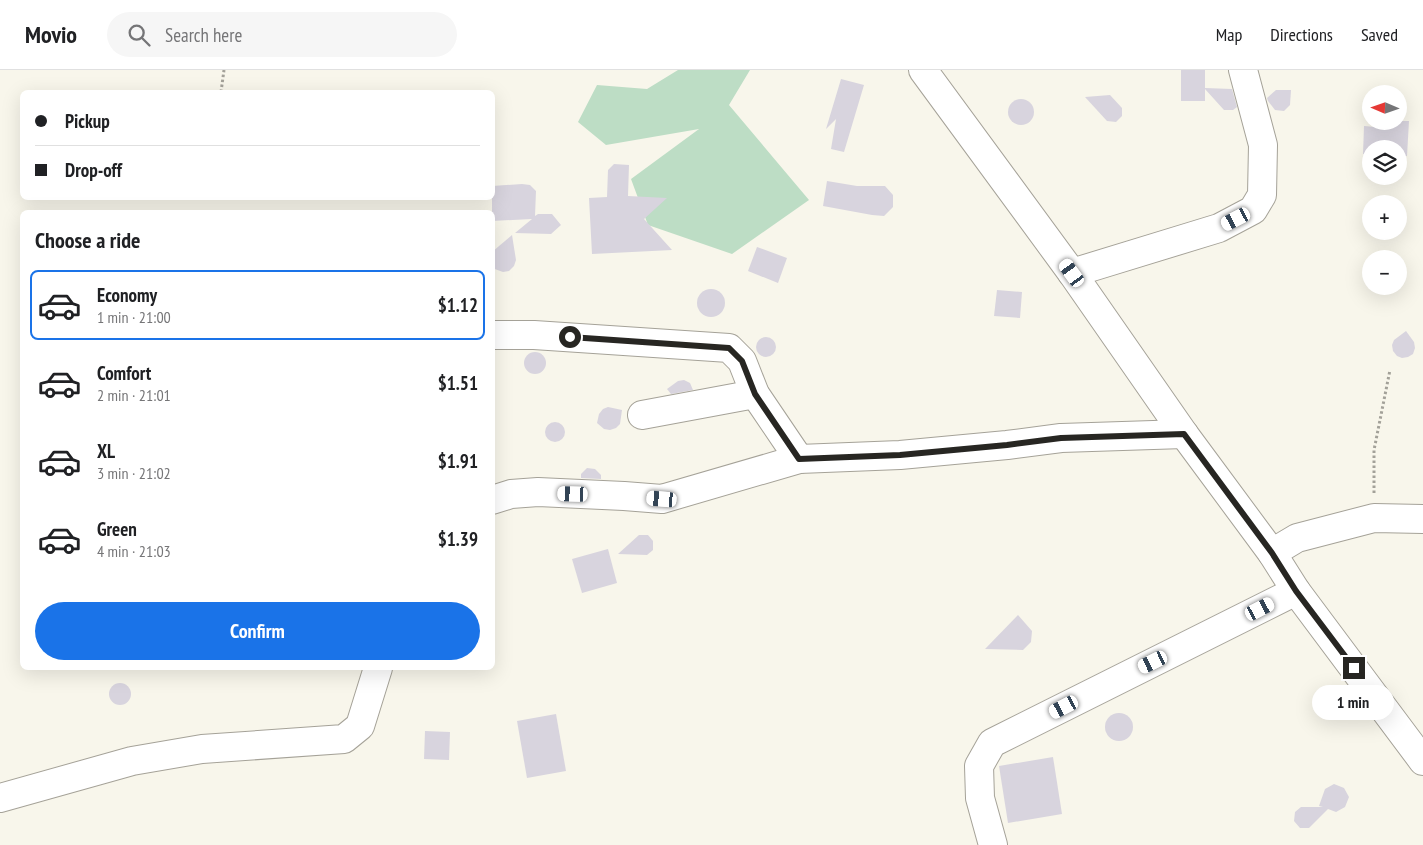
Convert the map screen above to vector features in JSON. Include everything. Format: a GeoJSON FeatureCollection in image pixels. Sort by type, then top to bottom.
{"type":"FeatureCollection","features":[{"type":"Feature","properties":{"kind":"street"},"geometry":{"type":"LineString","coordinates":[[923,70],[1072,273],[1184,434],[1272,553],[1296,591],[1423,761]]}},
{"type":"Feature","properties":{"kind":"street"},"geometry":{"type":"LineString","coordinates":[[1072,273],[1219,228],[1252,210],[1262,195],[1263,145],[1243,70]]}},
{"type":"Feature","properties":{"kind":"street"},"geometry":{"type":"LineString","coordinates":[[495,335],[534,335],[729,348],[742,361],[755,394],[799,459]]}},
{"type":"Feature","properties":{"kind":"street"},"geometry":{"type":"LineString","coordinates":[[642,415],[755,394]]}},
{"type":"Feature","properties":{"kind":"street"},"geometry":{"type":"LineString","coordinates":[[495,499],[511,494],[538,492],[662,499],[799,459],[900,455],[1061,438],[1184,434]]}},
{"type":"Feature","properties":{"kind":"street"},"geometry":{"type":"LineString","coordinates":[[1272,553],[1297,538],[1374,518],[1423,519]]}},
{"type":"Feature","properties":{"kind":"street"},"geometry":{"type":"LineString","coordinates":[[993,845],[980,798],[980,766],[992,743],[1296,591]]}},
{"type":"Feature","properties":{"kind":"street"},"geometry":{"type":"LineString","coordinates":[[0,798],[132,761],[202,749],[344,739],[360,726],[377,670]]}},
{"type":"Feature","properties":{"kind":"path"},"geometry":{"type":"LineString","coordinates":[[221,90],[224,70]]}},
{"type":"Feature","properties":{"kind":"path"},"geometry":{"type":"LineString","coordinates":[[1374,518],[1374,450],[1390,370]]}},
{"type":"Feature","properties":{"kind":"green space"},"geometry":{"type":"Polygon","coordinates":[[[678,70],[750,70],[729,105],[809,200],[732,254],[648,225],[631,179],[699,129],[606,145],[578,122],[597,85],[647,89],[678,70]]]}},
{"type":"Feature","properties":{"kind":"building"},"geometry":{"type":"Polygon","coordinates":[[[1181,70],[1205,70],[1205,88],[1232,89],[1237,107],[1233,110],[1224,110],[1205,89],[1205,101],[1181,101],[1181,70]]]}},
{"type":"Feature","properties":{"kind":"building"},"geometry":{"type":"Polygon","coordinates":[[[841,79],[864,85],[844,152],[831,149],[836,119],[826,129],[841,79]]]}},
{"type":"Feature","properties":{"kind":"building"},"geometry":{"type":"Polygon","coordinates":[[[1276,90],[1291,90],[1290,105],[1284,111],[1275,110],[1268,101],[1267,98],[1276,90]]]}},
{"type":"Feature","properties":{"kind":"building"},"geometry":{"type":"Polygon","coordinates":[[[1110,95],[1122,108],[1122,116],[1116,122],[1107,121],[1085,97],[1110,95]]]}},
{"type":"Feature","properties":{"kind":"building"},"geometry":{"type":"Polygon","coordinates":[[[1021,99],[1030,103],[1034,112],[1030,121],[1021,125],[1012,121],[1008,112],[1012,103],[1021,99]]]}},
{"type":"Feature","properties":{"kind":"building"},"geometry":{"type":"Polygon","coordinates":[[[1409,121],[1407,156],[1407,140],[1364,140],[1364,130],[1408,130],[1409,121]]]}},
{"type":"Feature","properties":{"kind":"building"},"geometry":{"type":"Polygon","coordinates":[[[614,164],[629,165],[628,196],[667,198],[644,219],[672,250],[592,254],[589,198],[607,197],[608,170],[614,164]]]}},
{"type":"Feature","properties":{"kind":"building"},"geometry":{"type":"Polygon","coordinates":[[[827,181],[857,186],[885,186],[893,195],[893,207],[884,216],[823,206],[827,181]]]}},
{"type":"Feature","properties":{"kind":"building"},"geometry":{"type":"Polygon","coordinates":[[[530,185],[536,191],[535,216],[538,214],[552,214],[561,225],[551,234],[515,233],[532,219],[495,221],[495,210],[492,210],[492,200],[495,200],[495,186],[530,185]]]}},
{"type":"Feature","properties":{"kind":"building"},"geometry":{"type":"Polygon","coordinates":[[[512,235],[516,260],[514,266],[509,271],[503,272],[495,269],[495,249],[512,235]]]}},
{"type":"Feature","properties":{"kind":"building"},"geometry":{"type":"Polygon","coordinates":[[[757,247],[787,258],[778,283],[748,271],[757,247]]]}},
{"type":"Feature","properties":{"kind":"building"},"geometry":{"type":"Polygon","coordinates":[[[711,289],[721,293],[725,303],[721,313],[711,317],[701,313],[697,303],[701,293],[711,289]]]}},
{"type":"Feature","properties":{"kind":"building"},"geometry":{"type":"Polygon","coordinates":[[[997,290],[1022,292],[1020,318],[994,316],[997,290]]]}},
{"type":"Feature","properties":{"kind":"building"},"geometry":{"type":"Polygon","coordinates":[[[1406,331],[1414,342],[1415,348],[1413,354],[1402,358],[1393,351],[1392,345],[1394,340],[1406,331]]]}},
{"type":"Feature","properties":{"kind":"building"},"geometry":{"type":"Polygon","coordinates":[[[762,337],[770,337],[776,343],[776,351],[770,357],[762,357],[756,351],[756,343],[762,337]]]}},
{"type":"Feature","properties":{"kind":"building"},"geometry":{"type":"Polygon","coordinates":[[[531,352],[539,352],[546,359],[546,367],[539,374],[531,374],[524,367],[524,359],[531,352]]]}},
{"type":"Feature","properties":{"kind":"building"},"geometry":{"type":"Polygon","coordinates":[[[684,380],[690,383],[693,390],[671,394],[667,389],[678,381],[684,380]]]}},
{"type":"Feature","properties":{"kind":"building"},"geometry":{"type":"Polygon","coordinates":[[[608,407],[622,410],[620,424],[610,430],[604,429],[597,423],[599,414],[608,407]]]}},
{"type":"Feature","properties":{"kind":"building"},"geometry":{"type":"Polygon","coordinates":[[[551,422],[559,422],[565,428],[565,436],[559,442],[551,442],[545,436],[545,428],[551,422]]]}},
{"type":"Feature","properties":{"kind":"building"},"geometry":{"type":"Polygon","coordinates":[[[587,468],[595,469],[601,475],[601,479],[581,478],[581,474],[587,468]]]}},
{"type":"Feature","properties":{"kind":"building"},"geometry":{"type":"Polygon","coordinates":[[[639,535],[648,535],[653,541],[653,550],[647,555],[618,554],[639,535]]]}},
{"type":"Feature","properties":{"kind":"building"},"geometry":{"type":"Polygon","coordinates":[[[608,549],[617,583],[582,593],[572,559],[608,549]]]}},
{"type":"Feature","properties":{"kind":"building"},"geometry":{"type":"Polygon","coordinates":[[[1018,615],[1032,631],[1031,642],[1023,650],[985,649],[1018,615]]]}},
{"type":"Feature","properties":{"kind":"building"},"geometry":{"type":"Polygon","coordinates":[[[120,683],[128,686],[131,694],[128,702],[120,705],[112,702],[109,694],[112,686],[120,683]]]}},
{"type":"Feature","properties":{"kind":"building"},"geometry":{"type":"Polygon","coordinates":[[[1119,713],[1129,717],[1133,727],[1129,737],[1119,741],[1109,737],[1105,727],[1109,717],[1119,713]]]}},
{"type":"Feature","properties":{"kind":"building"},"geometry":{"type":"Polygon","coordinates":[[[556,714],[566,771],[527,778],[517,721],[556,714]]]}},
{"type":"Feature","properties":{"kind":"building"},"geometry":{"type":"Polygon","coordinates":[[[425,731],[450,732],[449,760],[424,759],[425,731]]]}},
{"type":"Feature","properties":{"kind":"building"},"geometry":{"type":"Polygon","coordinates":[[[1053,757],[1062,814],[1008,823],[999,766],[1053,757]]]}},
{"type":"Feature","properties":{"kind":"building"},"geometry":{"type":"Polygon","coordinates":[[[1334,784],[1344,788],[1349,797],[1345,807],[1336,812],[1328,809],[1309,828],[1300,828],[1294,821],[1295,812],[1301,807],[1323,807],[1319,806],[1325,789],[1334,784]]]}},
{"type":"Feature","properties":{"kind":"route"},"geometry":{"type":"LineString","coordinates":[[570,337],[729,348],[742,361],[755,394],[799,459],[900,455],[1061,438],[1184,434],[1272,553],[1296,591],[1354,668]]}}]}
